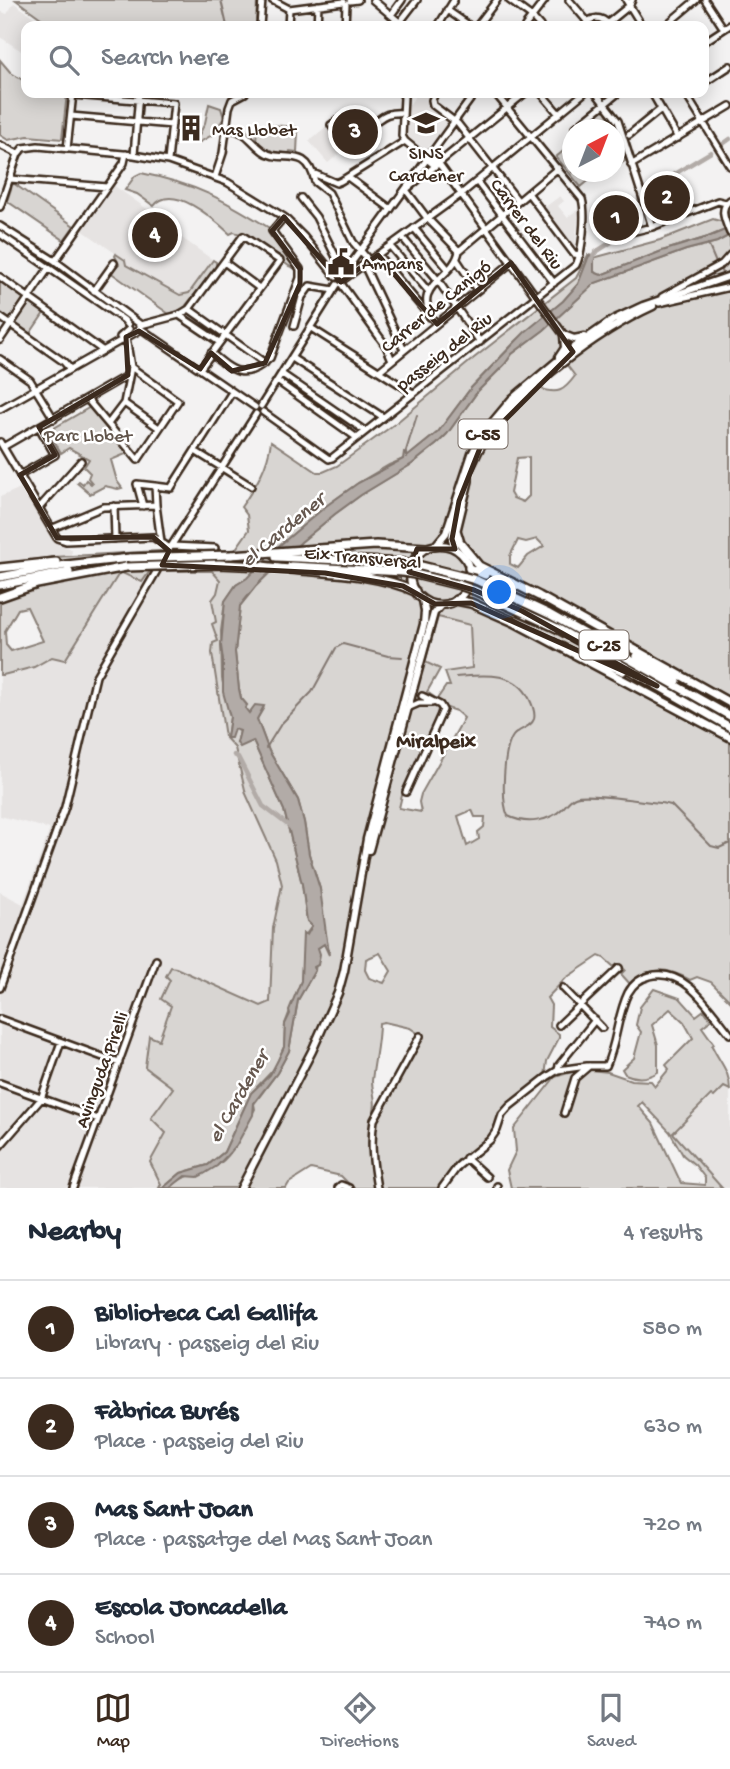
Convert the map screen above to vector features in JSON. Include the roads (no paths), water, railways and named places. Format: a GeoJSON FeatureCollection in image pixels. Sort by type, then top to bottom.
{"type":"FeatureCollection","features":[{"type":"Feature","properties":{"kind":"highway"},"geometry":{"type":"LineString","coordinates":[[468,471],[456,537],[479,566],[565,610],[730,703]]}},
{"type":"Feature","properties":{"kind":"highway"},"geometry":{"type":"LineString","coordinates":[[317,554],[376,545],[426,548]]}},
{"type":"Feature","properties":{"kind":"highway","name":"Eix Transversal"},"geometry":{"type":"LineString","coordinates":[[0,577],[66,565],[130,558],[231,555],[317,554],[417,565],[476,580],[549,614],[730,716]]}},
{"type":"Feature","properties":{"kind":"highway"},"geometry":{"type":"LineString","coordinates":[[0,568],[87,558],[130,558]]}},
{"type":"Feature","properties":{"kind":"highway"},"geometry":{"type":"LineString","coordinates":[[0,585],[96,569],[219,564],[301,569],[361,577],[415,591]]}},
{"type":"Feature","properties":{"kind":"highway"},"geometry":{"type":"LineString","coordinates":[[0,597],[37,584],[125,568]]}},
{"type":"Feature","properties":{"kind":"highway"},"geometry":{"type":"LineString","coordinates":[[469,568],[513,583]]}},
{"type":"Feature","properties":{"kind":"highway","name":"Eix Transversal"},"geometry":{"type":"LineString","coordinates":[[301,569],[403,572],[474,590],[557,628],[730,727]]}},
{"type":"Feature","properties":{"kind":"highway"},"geometry":{"type":"LineString","coordinates":[[456,600],[486,609],[556,643],[730,737]]}},
{"type":"Feature","properties":{"kind":"highway"},"geometry":{"type":"LineString","coordinates":[[565,610],[718,709]]}},
{"type":"Feature","properties":{"kind":"highway"},"geometry":{"type":"LineString","coordinates":[[556,643],[657,686]]}},
{"type":"Feature","properties":{"kind":"main road","name":"C-55"},"geometry":{"type":"LineString","coordinates":[[550,367],[565,348],[565,336],[581,339],[629,311],[729,279]]}},
{"type":"Feature","properties":{"kind":"main road","name":"C-55"},"geometry":{"type":"LineString","coordinates":[[455,549],[452,533],[468,471],[482,443],[503,416],[540,383],[612,327],[656,303]]}},
{"type":"Feature","properties":{"kind":"main road","name":"C-55"},"geometry":{"type":"LineString","coordinates":[[574,347],[579,348],[606,328],[612,327]]}},
{"type":"Feature","properties":{"kind":"main road","name":"C-55"},"geometry":{"type":"LineString","coordinates":[[436,545],[446,533],[466,468],[481,436],[500,410],[598,330]]}},
{"type":"Feature","properties":{"kind":"main road"},"geometry":{"type":"LineString","coordinates":[[565,336],[574,347]]}},
{"type":"Feature","properties":{"kind":"main road","name":"C-55"},"geometry":{"type":"LineString","coordinates":[[540,383],[573,352],[574,347]]}},
{"type":"Feature","properties":{"kind":"main road"},"geometry":{"type":"LineString","coordinates":[[241,1188],[312,1051],[338,993],[364,865],[410,707],[417,699],[434,614],[441,605],[456,600],[468,587],[469,568],[464,556],[455,549],[436,545],[426,548],[416,556],[411,567],[410,580],[423,600],[424,624],[367,839],[364,865]]}},
{"type":"Feature","properties":{"kind":"main road"},"geometry":{"type":"LineString","coordinates":[[423,600],[441,605]]}},
{"type":"Feature","properties":{"kind":"main road"},"geometry":{"type":"LineString","coordinates":[[412,665],[416,668],[409,693],[417,699]]}},
{"type":"Feature","properties":{"kind":"main road"},"geometry":{"type":"LineString","coordinates":[[396,729],[400,727],[407,701],[417,699]]}},
{"type":"Feature","properties":{"kind":"street"},"geometry":{"type":"LineString","coordinates":[[260,21],[261,0]]}},
{"type":"Feature","properties":{"kind":"street"},"geometry":{"type":"LineString","coordinates":[[272,0],[289,9],[358,0]]}},
{"type":"Feature","properties":{"kind":"street"},"geometry":{"type":"LineString","coordinates":[[373,0],[398,21]]}},
{"type":"Feature","properties":{"kind":"street"},"geometry":{"type":"LineString","coordinates":[[391,15],[402,0]]}},
{"type":"Feature","properties":{"kind":"street"},"geometry":{"type":"LineString","coordinates":[[404,21],[417,0]]}},
{"type":"Feature","properties":{"kind":"street"},"geometry":{"type":"LineString","coordinates":[[441,21],[454,0]]}},
{"type":"Feature","properties":{"kind":"street"},"geometry":{"type":"LineString","coordinates":[[481,21],[497,0]]}},
{"type":"Feature","properties":{"kind":"street"},"geometry":{"type":"LineString","coordinates":[[509,0],[536,21]]}},
{"type":"Feature","properties":{"kind":"street"},"geometry":{"type":"LineString","coordinates":[[529,21],[545,0]]}},
{"type":"Feature","properties":{"kind":"street"},"geometry":{"type":"LineString","coordinates":[[569,0],[584,21]]}},
{"type":"Feature","properties":{"kind":"street"},"geometry":{"type":"LineString","coordinates":[[671,21],[696,0]]}},
{"type":"Feature","properties":{"kind":"street"},"geometry":{"type":"LineString","coordinates":[[705,0],[727,27],[709,39]]}},
{"type":"Feature","properties":{"kind":"street"},"geometry":{"type":"LineString","coordinates":[[345,21],[347,1]]}},
{"type":"Feature","properties":{"kind":"street"},"geometry":{"type":"LineString","coordinates":[[612,21],[629,2],[639,21]]}},
{"type":"Feature","properties":{"kind":"street"},"geometry":{"type":"LineString","coordinates":[[317,21],[318,5]]}},
{"type":"Feature","properties":{"kind":"street"},"geometry":{"type":"LineString","coordinates":[[288,21],[289,9]]}},
{"type":"Feature","properties":{"kind":"street"},"geometry":{"type":"LineString","coordinates":[[447,10],[463,21]]}},
{"type":"Feature","properties":{"kind":"street"},"geometry":{"type":"LineString","coordinates":[[709,80],[730,66]]}},
{"type":"Feature","properties":{"kind":"street"},"geometry":{"type":"LineString","coordinates":[[67,149],[73,98]]}},
{"type":"Feature","properties":{"kind":"street"},"geometry":{"type":"LineString","coordinates":[[116,98],[174,103],[168,161]]}},
{"type":"Feature","properties":{"kind":"street"},"geometry":{"type":"LineString","coordinates":[[215,177],[223,153],[229,107],[235,98]]}},
{"type":"Feature","properties":{"kind":"street"},"geometry":{"type":"LineString","coordinates":[[404,98],[401,129],[405,141],[434,165],[438,165],[565,336]]}},
{"type":"Feature","properties":{"kind":"street"},"geometry":{"type":"LineString","coordinates":[[433,98],[433,105],[454,121],[470,139],[518,201]]}},
{"type":"Feature","properties":{"kind":"street"},"geometry":{"type":"LineString","coordinates":[[0,988],[65,807],[96,676],[171,547],[340,281],[471,98]]}},
{"type":"Feature","properties":{"kind":"street"},"geometry":{"type":"LineString","coordinates":[[499,98],[579,193],[584,206],[580,253],[574,254],[528,192]]}},
{"type":"Feature","properties":{"kind":"street"},"geometry":{"type":"LineString","coordinates":[[406,190],[519,98]]}},
{"type":"Feature","properties":{"kind":"street"},"geometry":{"type":"LineString","coordinates":[[545,98],[559,114]]}},
{"type":"Feature","properties":{"kind":"street"},"geometry":{"type":"LineString","coordinates":[[294,326],[302,298],[310,286],[340,281],[377,256],[460,195],[578,98]]}},
{"type":"Feature","properties":{"kind":"street"},"geometry":{"type":"LineString","coordinates":[[600,98],[618,121],[652,227]]}},
{"type":"Feature","properties":{"kind":"street"},"geometry":{"type":"LineString","coordinates":[[586,119],[612,98]]}},
{"type":"Feature","properties":{"kind":"street"},"geometry":{"type":"LineString","coordinates":[[655,98],[678,138]]}},
{"type":"Feature","properties":{"kind":"street"},"geometry":{"type":"LineString","coordinates":[[689,98],[730,166]]}},
{"type":"Feature","properties":{"kind":"street"},"geometry":{"type":"LineString","coordinates":[[134,155],[138,100]]}},
{"type":"Feature","properties":{"kind":"street"},"geometry":{"type":"LineString","coordinates":[[631,165],[730,106]]}},
{"type":"Feature","properties":{"kind":"street"},"geometry":{"type":"LineString","coordinates":[[629,135],[661,108]]}},
{"type":"Feature","properties":{"kind":"street"},"geometry":{"type":"LineString","coordinates":[[342,143],[331,125],[345,116],[363,127],[373,124],[383,114],[403,113]]}},
{"type":"Feature","properties":{"kind":"street"},"geometry":{"type":"LineString","coordinates":[[71,116],[172,125]]}},
{"type":"Feature","properties":{"kind":"street"},"geometry":{"type":"LineString","coordinates":[[227,128],[243,132],[264,152],[271,155],[298,157],[313,173],[336,183],[349,178],[405,141]]}},
{"type":"Feature","properties":{"kind":"street"},"geometry":{"type":"LineString","coordinates":[[0,145],[18,155]]}},
{"type":"Feature","properties":{"kind":"street"},"geometry":{"type":"LineString","coordinates":[[0,206],[2,193],[18,155],[23,148],[32,146],[126,154],[168,161],[227,181],[285,217],[340,281],[386,346],[392,360]]}},
{"type":"Feature","properties":{"kind":"street"},"geometry":{"type":"LineString","coordinates":[[0,340],[124,163],[126,154]]}},
{"type":"Feature","properties":{"kind":"street"},"geometry":{"type":"LineString","coordinates":[[434,322],[426,303],[429,292],[437,279],[457,260],[459,251],[558,168]]}},
{"type":"Feature","properties":{"kind":"street"},"geometry":{"type":"LineString","coordinates":[[313,173],[315,182],[329,193],[362,249],[366,257],[365,264],[404,350]]}},
{"type":"Feature","properties":{"kind":"street"},"geometry":{"type":"LineString","coordinates":[[349,178],[391,209]]}},
{"type":"Feature","properties":{"kind":"street"},"geometry":{"type":"LineString","coordinates":[[10,179],[107,187]]}},
{"type":"Feature","properties":{"kind":"street","name":"Carrer del Riu"},"geometry":{"type":"LineString","coordinates":[[477,181],[554,284]]}},
{"type":"Feature","properties":{"kind":"street"},"geometry":{"type":"LineString","coordinates":[[406,190],[427,218],[459,251]]}},
{"type":"Feature","properties":{"kind":"street"},"geometry":{"type":"LineString","coordinates":[[301,198],[316,217],[340,281]]}},
{"type":"Feature","properties":{"kind":"street"},"geometry":{"type":"LineString","coordinates":[[628,233],[724,201],[728,202],[723,211],[730,233]]}},
{"type":"Feature","properties":{"kind":"street"},"geometry":{"type":"LineString","coordinates":[[713,204],[717,212],[723,211]]}},
{"type":"Feature","properties":{"kind":"street"},"geometry":{"type":"LineString","coordinates":[[211,352],[232,371],[243,372],[265,363],[270,358],[300,284],[300,269],[272,231],[285,217]]}},
{"type":"Feature","properties":{"kind":"street"},"geometry":{"type":"LineString","coordinates":[[0,226],[123,319],[129,327],[139,328]]}},
{"type":"Feature","properties":{"kind":"street"},"geometry":{"type":"LineString","coordinates":[[414,228],[448,269]]}},
{"type":"Feature","properties":{"kind":"street"},"geometry":{"type":"LineString","coordinates":[[0,234],[94,291],[134,320],[139,328],[259,410]]}},
{"type":"Feature","properties":{"kind":"street"},"geometry":{"type":"LineString","coordinates":[[0,409],[139,328],[189,309],[243,236],[279,261],[200,369]]}},
{"type":"Feature","properties":{"kind":"street"},"geometry":{"type":"LineString","coordinates":[[402,237],[437,279],[480,342]]}},
{"type":"Feature","properties":{"kind":"street"},"geometry":{"type":"LineString","coordinates":[[390,246],[429,292]]}},
{"type":"Feature","properties":{"kind":"street"},"geometry":{"type":"LineString","coordinates":[[362,249],[367,254],[377,256],[434,322]]}},
{"type":"Feature","properties":{"kind":"street","name":"passeig del Riu"},"geometry":{"type":"LineString","coordinates":[[259,410],[330,459],[554,284],[576,265],[580,253]]}},
{"type":"Feature","properties":{"kind":"street"},"geometry":{"type":"LineString","coordinates":[[656,303],[722,264],[730,255]]}},
{"type":"Feature","properties":{"kind":"street"},"geometry":{"type":"LineString","coordinates":[[457,260],[477,290]]}},
{"type":"Feature","properties":{"kind":"street"},"geometry":{"type":"LineString","coordinates":[[223,262],[259,288]]}},
{"type":"Feature","properties":{"kind":"street"},"geometry":{"type":"LineString","coordinates":[[94,291],[114,263]]}},
{"type":"Feature","properties":{"kind":"street","name":"Carrer de Canigó"},"geometry":{"type":"LineString","coordinates":[[379,370],[434,322],[511,264]]}},
{"type":"Feature","properties":{"kind":"street"},"geometry":{"type":"LineString","coordinates":[[656,303],[729,279],[722,264]]}},
{"type":"Feature","properties":{"kind":"street"},"geometry":{"type":"LineString","coordinates":[[0,276],[102,350]]}},
{"type":"Feature","properties":{"kind":"street"},"geometry":{"type":"LineString","coordinates":[[189,309],[265,363]]}},
{"type":"Feature","properties":{"kind":"street"},"geometry":{"type":"LineString","coordinates":[[179,315],[219,342]]}},
{"type":"Feature","properties":{"kind":"street"},"geometry":{"type":"LineString","coordinates":[[0,317],[70,369]]}},
{"type":"Feature","properties":{"kind":"street"},"geometry":{"type":"LineString","coordinates":[[113,344],[134,320]]}},
{"type":"Feature","properties":{"kind":"street"},"geometry":{"type":"LineString","coordinates":[[311,328],[413,393]]}},
{"type":"Feature","properties":{"kind":"street"},"geometry":{"type":"LineString","coordinates":[[108,424],[124,403],[131,367],[126,337]]}},
{"type":"Feature","properties":{"kind":"street"},"geometry":{"type":"LineString","coordinates":[[292,358],[383,417]]}},
{"type":"Feature","properties":{"kind":"street"},"geometry":{"type":"LineString","coordinates":[[0,359],[30,380],[54,419]]}},
{"type":"Feature","properties":{"kind":"street"},"geometry":{"type":"LineString","coordinates":[[87,399],[138,460],[178,401],[131,367]]}},
{"type":"Feature","properties":{"kind":"street"},"geometry":{"type":"LineString","coordinates":[[282,374],[365,431]]}},
{"type":"Feature","properties":{"kind":"street"},"geometry":{"type":"LineString","coordinates":[[128,375],[54,419],[2,444],[57,538],[66,541],[153,537],[171,547],[215,548]]}},
{"type":"Feature","properties":{"kind":"street"},"geometry":{"type":"LineString","coordinates":[[277,381],[357,438]]}},
{"type":"Feature","properties":{"kind":"street"},"geometry":{"type":"LineString","coordinates":[[143,506],[137,484],[171,488],[232,392]]}},
{"type":"Feature","properties":{"kind":"street"},"geometry":{"type":"LineString","coordinates":[[124,403],[159,428]]}},
{"type":"Feature","properties":{"kind":"street"},"geometry":{"type":"LineString","coordinates":[[20,475],[55,455],[39,427]]}},
{"type":"Feature","properties":{"kind":"street"},"geometry":{"type":"LineString","coordinates":[[195,451],[251,486]]}},
{"type":"Feature","properties":{"kind":"street"},"geometry":{"type":"LineString","coordinates":[[40,507],[81,461]]}},
{"type":"Feature","properties":{"kind":"street"},"geometry":{"type":"LineString","coordinates":[[155,486],[161,542]]}},
{"type":"Feature","properties":{"kind":"street"},"geometry":{"type":"LineString","coordinates":[[53,528],[96,508],[156,505]]}},
{"type":"Feature","properties":{"kind":"street"},"geometry":{"type":"LineString","coordinates":[[114,506],[115,539]]}},
{"type":"Feature","properties":{"kind":"street"},"geometry":{"type":"LineString","coordinates":[[406,792],[443,710],[435,703],[417,699]]}},
{"type":"Feature","properties":{"kind":"street","name":"Avinguda Pirelli"},"geometry":{"type":"LineString","coordinates":[[73,1188],[156,960]]}},
{"type":"Feature","properties":{"kind":"street"},"geometry":{"type":"LineString","coordinates":[[559,1025],[619,968]]}},
{"type":"Feature","properties":{"kind":"street"},"geometry":{"type":"LineString","coordinates":[[442,1188],[466,1158],[490,1140],[502,1115],[510,1106],[558,1070],[604,1067],[608,1062],[628,993],[638,981],[652,975],[671,976],[685,983],[730,1034]]}},
{"type":"Feature","properties":{"kind":"street"},"geometry":{"type":"LineString","coordinates":[[563,988],[602,1028]]}},
{"type":"Feature","properties":{"kind":"street"},"geometry":{"type":"LineString","coordinates":[[0,1019],[119,1063]]}},
{"type":"Feature","properties":{"kind":"street"},"geometry":{"type":"LineString","coordinates":[[558,1070],[559,1065],[594,1020]]}},
{"type":"Feature","properties":{"kind":"street"},"geometry":{"type":"LineString","coordinates":[[377,1188],[371,1133],[378,1110],[420,1036]]}},
{"type":"Feature","properties":{"kind":"street"},"geometry":{"type":"LineString","coordinates":[[0,1146],[41,1099],[61,1042]]}},
{"type":"Feature","properties":{"kind":"street"},"geometry":{"type":"LineString","coordinates":[[564,1113],[575,1077],[589,1066]]}},
{"type":"Feature","properties":{"kind":"street"},"geometry":{"type":"LineString","coordinates":[[0,1083],[98,1119]]}},
{"type":"Feature","properties":{"kind":"street"},"geometry":{"type":"LineString","coordinates":[[466,1158],[487,1177]]}},
{"type":"Feature","properties":{"kind":"street"},"geometry":{"type":"LineString","coordinates":[[338,1188],[341,1185],[349,1188]]}},
{"type":"Feature","properties":{"kind":"waterway"},"geometry":{"type":"LineString","coordinates":[[221,0],[226,21]]}},
{"type":"Feature","properties":{"kind":"waterway"},"geometry":{"type":"LineString","coordinates":[[723,144],[730,139]]}},
{"type":"Feature","properties":{"kind":"waterway"},"geometry":{"type":"LineString","coordinates":[[656,185],[711,152]]}},
{"type":"Feature","properties":{"kind":"waterway"},"geometry":{"type":"LineString","coordinates":[[638,206],[640,196]]}},
{"type":"Feature","properties":{"kind":"waterway"},"geometry":{"type":"LineString","coordinates":[[591,260],[596,252],[616,239]]}},
{"type":"Feature","properties":{"kind":"waterway"},"geometry":{"type":"LineString","coordinates":[[708,244],[716,263]]}},
{"type":"Feature","properties":{"kind":"waterway"},"geometry":{"type":"LineString","coordinates":[[720,269],[722,273]]}},
{"type":"Feature","properties":{"kind":"waterway"},"geometry":{"type":"LineString","coordinates":[[405,454],[417,415]]}},
{"type":"Feature","properties":{"kind":"waterway"},"geometry":{"type":"LineString","coordinates":[[266,748],[281,724],[312,692],[336,648],[343,644],[402,657]]}},
{"type":"Feature","properties":{"kind":"waterway"},"geometry":{"type":"LineString","coordinates":[[456,677],[487,675],[507,679],[523,689],[532,705],[534,719],[513,736],[507,752],[504,788],[508,816],[522,821],[537,821],[557,813],[573,798],[581,796],[661,803],[671,805],[711,846],[719,848],[730,843]]}},
{"type":"Feature","properties":{"kind":"waterway"},"geometry":{"type":"LineString","coordinates":[[234,755],[238,757],[263,806],[293,829]]}},
{"type":"Feature","properties":{"kind":"place","name":"SINS Cardener"},"geometry":{"type":"Point","coordinates":[426,123]}},
{"type":"Feature","properties":{"kind":"place","name":"Mas Llobet"},"geometry":{"type":"Point","coordinates":[191,128]}},
{"type":"Feature","properties":{"kind":"place","name":"Mas Sant Joan"},"geometry":{"type":"Point","coordinates":[355,132]}},
{"type":"Feature","properties":{"kind":"place","name":"Fàbrica Burés"},"geometry":{"type":"Point","coordinates":[667,198]}},
{"type":"Feature","properties":{"kind":"place","name":"Biblioteca Cal Gallifa"},"geometry":{"type":"Point","coordinates":[616,218]}},
{"type":"Feature","properties":{"kind":"place","name":"Escola Joncadella"},"geometry":{"type":"Point","coordinates":[155,235]}},
{"type":"Feature","properties":{"kind":"place","name":"Ampans"},"geometry":{"type":"Point","coordinates":[341,262]}},
{"type":"Feature","properties":{"kind":"district","name":"Miralpeix"},"geometry":{"type":"Point","coordinates":[436,740]}},
{"type":"Feature","properties":{"kind":"park label","name":"Parc Llobet"},"geometry":{"type":"Point","coordinates":[88,434]}},
{"type":"Feature","properties":{"kind":"water label","name":"el Cardener"},"geometry":{"type":"Point","coordinates":[282,529]}},
{"type":"Feature","properties":{"kind":"water label","name":"el Cardener"},"geometry":{"type":"Point","coordinates":[237,1096]}}]}
